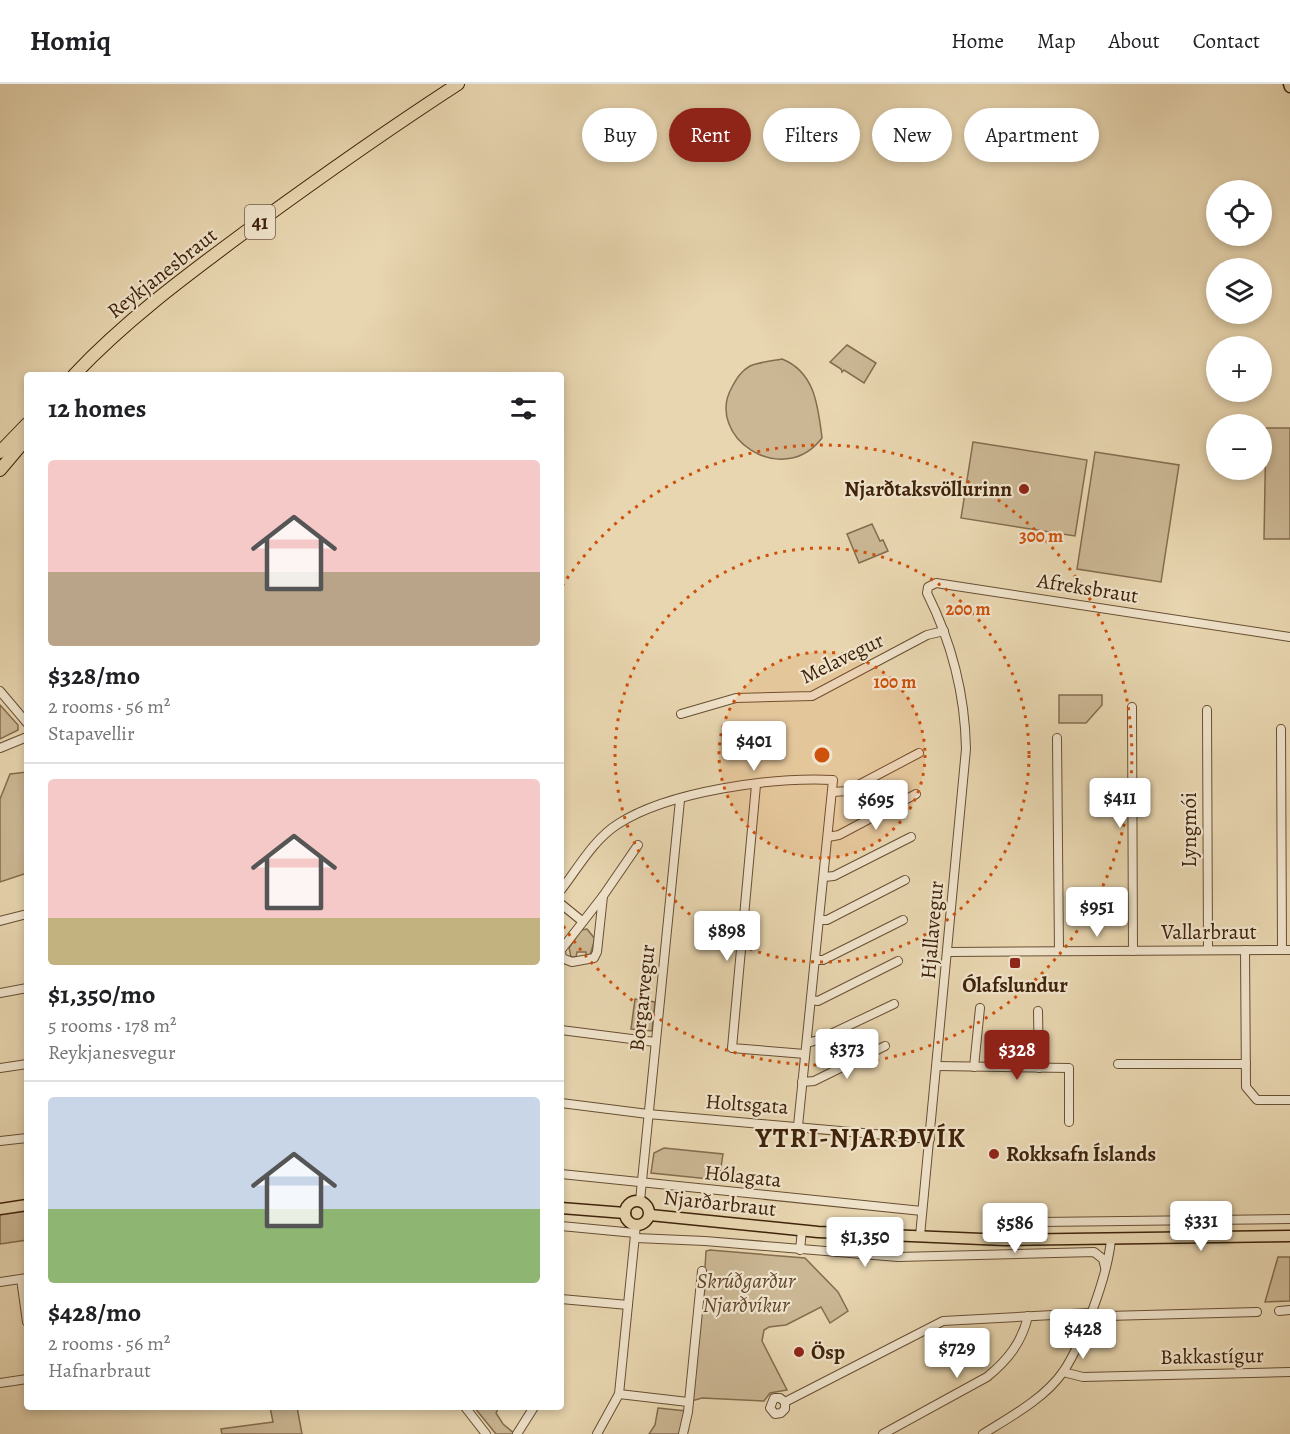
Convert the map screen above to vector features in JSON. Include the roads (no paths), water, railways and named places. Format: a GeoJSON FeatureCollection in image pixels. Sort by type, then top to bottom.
{"type":"FeatureCollection","features":[{"type":"Feature","properties":{"kind":"highway","name":"Reykjanesbraut"},"geometry":{"type":"LineString","coordinates":[[77,372],[125,326],[192,272],[375,138],[458,84]]}},
{"type":"Feature","properties":{"kind":"highway"},"geometry":{"type":"LineString","coordinates":[[0,452],[24,427]]}},
{"type":"Feature","properties":{"kind":"highway"},"geometry":{"type":"LineString","coordinates":[[0,470],[24,442]]}},
{"type":"Feature","properties":{"kind":"main road"},"geometry":{"type":"LineString","coordinates":[[639,1201],[648,1208],[650,1215],[636,1232],[625,1213],[628,1205],[639,1201]]}},
{"type":"Feature","properties":{"kind":"main road"},"geometry":{"type":"LineString","coordinates":[[0,1209],[24,1205]]}},
{"type":"Feature","properties":{"kind":"main road"},"geometry":{"type":"LineString","coordinates":[[564,1208],[625,1213]]}},
{"type":"Feature","properties":{"kind":"main road","name":"Njarðarbraut"},"geometry":{"type":"LineString","coordinates":[[650,1215],[802,1230],[1030,1240],[1290,1236]]}},
{"type":"Feature","properties":{"kind":"street","name":"Afreksbraut"},"geometry":{"type":"LineString","coordinates":[[944,631],[927,593],[931,584],[1290,637]]}},
{"type":"Feature","properties":{"kind":"street","name":"Melavegur"},"geometry":{"type":"LineString","coordinates":[[681,714],[736,698],[812,696],[927,635],[944,631]]}},
{"type":"Feature","properties":{"kind":"street","name":"Hjallavegur"},"geometry":{"type":"LineString","coordinates":[[920,1236],[949,952],[966,748],[961,682],[944,631]]}},
{"type":"Feature","properties":{"kind":"street"},"geometry":{"type":"LineString","coordinates":[[0,691],[24,719]]}},
{"type":"Feature","properties":{"kind":"street"},"geometry":{"type":"LineString","coordinates":[[1132,707],[1133,951]]}},
{"type":"Feature","properties":{"kind":"street","name":"Lyngmói"},"geometry":{"type":"LineString","coordinates":[[1207,710],[1208,950]]}},
{"type":"Feature","properties":{"kind":"street"},"geometry":{"type":"LineString","coordinates":[[1281,729],[1286,950]]}},
{"type":"Feature","properties":{"kind":"street"},"geometry":{"type":"LineString","coordinates":[[0,748],[24,738]]}},
{"type":"Feature","properties":{"kind":"street"},"geometry":{"type":"LineString","coordinates":[[1057,738],[1059,951]]}},
{"type":"Feature","properties":{"kind":"street"},"geometry":{"type":"LineString","coordinates":[[833,792],[847,791],[919,753]]}},
{"type":"Feature","properties":{"kind":"street"},"geometry":{"type":"LineString","coordinates":[[564,886],[599,840],[617,824],[680,800],[802,778],[833,780],[798,1126]]}},
{"type":"Feature","properties":{"kind":"street"},"geometry":{"type":"LineString","coordinates":[[756,785],[732,1048],[806,1054]]}},
{"type":"Feature","properties":{"kind":"street"},"geometry":{"type":"LineString","coordinates":[[828,837],[839,835],[916,795]]}},
{"type":"Feature","properties":{"kind":"street","name":"Borgarvegur"},"geometry":{"type":"LineString","coordinates":[[639,1201],[680,800]]}},
{"type":"Feature","properties":{"kind":"street"},"geometry":{"type":"LineString","coordinates":[[824,877],[834,876],[911,837]]}},
{"type":"Feature","properties":{"kind":"street"},"geometry":{"type":"LineString","coordinates":[[564,950],[582,921],[603,896],[638,845]]}},
{"type":"Feature","properties":{"kind":"street"},"geometry":{"type":"LineString","coordinates":[[820,920],[827,920],[905,880]]}},
{"type":"Feature","properties":{"kind":"street"},"geometry":{"type":"LineString","coordinates":[[564,957],[572,962],[586,961],[596,955],[603,896]]}},
{"type":"Feature","properties":{"kind":"street"},"geometry":{"type":"LineString","coordinates":[[564,906],[582,921]]}},
{"type":"Feature","properties":{"kind":"street"},"geometry":{"type":"LineString","coordinates":[[0,921],[24,915]]}},
{"type":"Feature","properties":{"kind":"street"},"geometry":{"type":"LineString","coordinates":[[816,960],[823,960],[903,920]]}},
{"type":"Feature","properties":{"kind":"street"},"geometry":{"type":"LineString","coordinates":[[1245,950],[1246,1087],[1251,1096],[1260,1101],[1290,1100]]}},
{"type":"Feature","properties":{"kind":"street","name":"Vallarbraut"},"geometry":{"type":"LineString","coordinates":[[949,952],[1286,950]]}},
{"type":"Feature","properties":{"kind":"street"},"geometry":{"type":"LineString","coordinates":[[811,1000],[818,1001],[898,961]]}},
{"type":"Feature","properties":{"kind":"street"},"geometry":{"type":"LineString","coordinates":[[0,993],[24,989]]}},
{"type":"Feature","properties":{"kind":"street"},"geometry":{"type":"LineString","coordinates":[[807,1043],[894,1004]]}},
{"type":"Feature","properties":{"kind":"street"},"geometry":{"type":"LineString","coordinates":[[974,1067],[980,1008]]}},
{"type":"Feature","properties":{"kind":"street"},"geometry":{"type":"LineString","coordinates":[[1038,1011],[1039,1068]]}},
{"type":"Feature","properties":{"kind":"street"},"geometry":{"type":"LineString","coordinates":[[564,1030],[655,1042]]}},
{"type":"Feature","properties":{"kind":"street"},"geometry":{"type":"LineString","coordinates":[[802,1082],[814,1081],[885,1046]]}},
{"type":"Feature","properties":{"kind":"street"},"geometry":{"type":"LineString","coordinates":[[0,1068],[24,1064]]}},
{"type":"Feature","properties":{"kind":"street"},"geometry":{"type":"LineString","coordinates":[[1118,1064],[1246,1064]]}},
{"type":"Feature","properties":{"kind":"street"},"geometry":{"type":"LineString","coordinates":[[937,1066],[1069,1068],[1069,1122]]}},
{"type":"Feature","properties":{"kind":"street","name":"Holtsgata"},"geometry":{"type":"LineString","coordinates":[[564,1103],[648,1114],[930,1139]]}},
{"type":"Feature","properties":{"kind":"street"},"geometry":{"type":"LineString","coordinates":[[0,1141],[24,1138]]}},
{"type":"Feature","properties":{"kind":"street","name":"Hólagata"},"geometry":{"type":"LineString","coordinates":[[564,1174],[922,1211]]}},
{"type":"Feature","properties":{"kind":"street"},"geometry":{"type":"LineString","coordinates":[[1030,1240],[1040,1222],[1290,1219]]}},
{"type":"Feature","properties":{"kind":"street"},"geometry":{"type":"LineString","coordinates":[[1204,1220],[1204,1238]]}},
{"type":"Feature","properties":{"kind":"street"},"geometry":{"type":"LineString","coordinates":[[564,1226],[800,1250],[898,1257],[1083,1251],[1099,1255],[1105,1267]]}},
{"type":"Feature","properties":{"kind":"street"},"geometry":{"type":"LineString","coordinates":[[800,1250],[802,1230]]}},
{"type":"Feature","properties":{"kind":"street"},"geometry":{"type":"LineString","coordinates":[[597,1434],[619,1394],[636,1232]]}},
{"type":"Feature","properties":{"kind":"street"},"geometry":{"type":"LineString","coordinates":[[983,1434],[1024,1408],[1063,1372],[1090,1313],[1105,1267],[1111,1239]]}},
{"type":"Feature","properties":{"kind":"street"},"geometry":{"type":"LineString","coordinates":[[682,1434],[688,1402],[702,1271]]}},
{"type":"Feature","properties":{"kind":"street"},"geometry":{"type":"LineString","coordinates":[[0,1282],[24,1278]]}},
{"type":"Feature","properties":{"kind":"street"},"geometry":{"type":"LineString","coordinates":[[564,1299],[628,1305]]}},
{"type":"Feature","properties":{"kind":"street"},"geometry":{"type":"LineString","coordinates":[[1279,1311],[1290,1310]]}},
{"type":"Feature","properties":{"kind":"street"},"geometry":{"type":"LineString","coordinates":[[785,1402],[943,1321],[1090,1313],[1107,1316],[1257,1312]]}},
{"type":"Feature","properties":{"kind":"street"},"geometry":{"type":"LineString","coordinates":[[884,1434],[987,1377],[1000,1367],[1023,1336],[1028,1316]]}},
{"type":"Feature","properties":{"kind":"street","name":"Bakkastígur"},"geometry":{"type":"LineString","coordinates":[[1063,1372],[1083,1377],[1290,1372]]}},
{"type":"Feature","properties":{"kind":"street"},"geometry":{"type":"LineString","coordinates":[[0,1383],[24,1379]]}},
{"type":"Feature","properties":{"kind":"street"},"geometry":{"type":"LineString","coordinates":[[619,1394],[688,1402]]}},
{"type":"Feature","properties":{"kind":"street"},"geometry":{"type":"LineString","coordinates":[[467,1410],[486,1434]]}},
{"type":"Feature","properties":{"kind":"street"},"geometry":{"type":"LineString","coordinates":[[517,1434],[532,1410]]}},
{"type":"Feature","properties":{"kind":"place","name":"Njarðtaksvöllurinn"},"geometry":{"type":"Point","coordinates":[1024,489]}},
{"type":"Feature","properties":{"kind":"place","name":"Ólafslundur"},"geometry":{"type":"Point","coordinates":[1015,963]}},
{"type":"Feature","properties":{"kind":"place","name":"Rokksafn Íslands"},"geometry":{"type":"Point","coordinates":[994,1154]}},
{"type":"Feature","properties":{"kind":"place","name":"Ösp"},"geometry":{"type":"Point","coordinates":[799,1352]}},
{"type":"Feature","properties":{"kind":"district","name":"YTRI-NJARÐVÍK"},"geometry":{"type":"Point","coordinates":[861,1138]}},
{"type":"Feature","properties":{"kind":"park label","name":"Skrúðgarður Njarðvíkur"},"geometry":{"type":"Point","coordinates":[746,1293]}}]}
